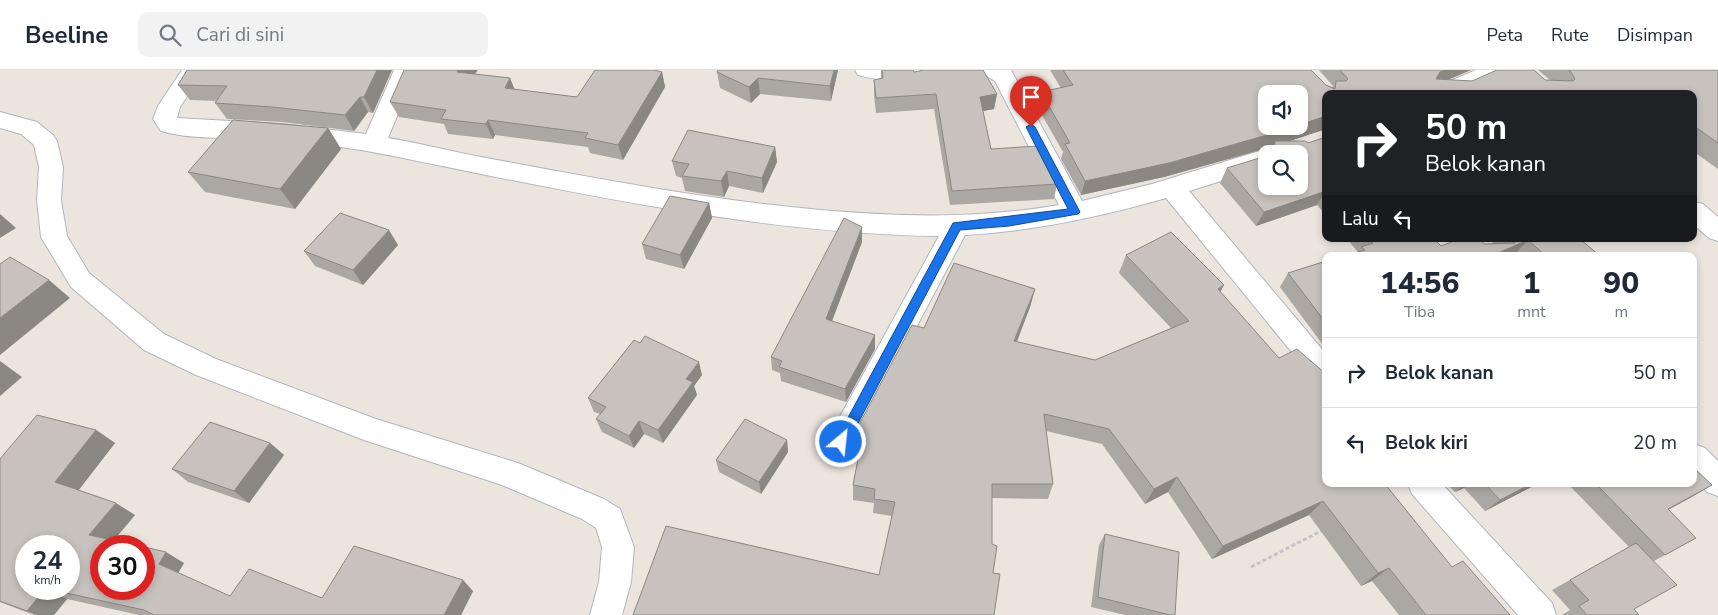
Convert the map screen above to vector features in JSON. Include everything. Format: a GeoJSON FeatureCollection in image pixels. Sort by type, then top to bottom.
{"type":"FeatureCollection","features":[{"type":"Feature","properties":{"kind":"street"},"geometry":{"type":"LineString","coordinates":[[193,70],[169,106],[165,118],[169,126],[270,131],[374,144],[730,209],[901,226],[957,226],[1009,222],[1075,212],[1173,189],[1258,160]]}},
{"type":"Feature","properties":{"kind":"street"},"geometry":{"type":"LineString","coordinates":[[374,144],[405,70]]}},
{"type":"Feature","properties":{"kind":"street"},"geometry":{"type":"LineString","coordinates":[[866,70],[903,74],[967,70]]}},
{"type":"Feature","properties":{"kind":"street"},"geometry":{"type":"LineString","coordinates":[[993,70],[1004,76],[1075,212]]}},
{"type":"Feature","properties":{"kind":"street"},"geometry":{"type":"LineString","coordinates":[[1449,90],[1497,70]]}},
{"type":"Feature","properties":{"kind":"street"},"geometry":{"type":"LineString","coordinates":[[0,120],[29,128],[45,141],[51,167],[49,200],[54,237],[80,280],[154,342],[206,367],[374,431],[507,473],[593,509],[609,519],[618,547],[616,582],[606,615]]}},
{"type":"Feature","properties":{"kind":"street"},"geometry":{"type":"LineString","coordinates":[[1173,189],[1322,369]]}},
{"type":"Feature","properties":{"kind":"street"},"geometry":{"type":"LineString","coordinates":[[1697,214],[1718,231]]}},
{"type":"Feature","properties":{"kind":"street"},"geometry":{"type":"LineString","coordinates":[[841,442],[957,226]]}},
{"type":"Feature","properties":{"kind":"street"},"geometry":{"type":"LineString","coordinates":[[1697,459],[1718,482]]}},
{"type":"Feature","properties":{"kind":"street"},"geometry":{"type":"LineString","coordinates":[[1426,487],[1540,615]]}},
{"type":"Feature","properties":{"kind":"path"},"geometry":{"type":"LineString","coordinates":[[1252,567],[1328,527]]}},
{"type":"Feature","properties":{"kind":"building"},"geometry":{"type":"Polygon","coordinates":[[[187,70],[377,70],[364,97],[360,97],[345,115],[215,103],[227,86],[178,85],[187,70]]]}},
{"type":"Feature","properties":{"kind":"building"},"geometry":{"type":"Polygon","coordinates":[[[404,70],[458,70],[457,72],[510,78],[505,88],[577,97],[595,70],[654,70],[662,72],[618,145],[585,138],[588,133],[488,120],[486,124],[441,119],[446,110],[390,102],[404,70]]]}},
{"type":"Feature","properties":{"kind":"building"},"geometry":{"type":"Polygon","coordinates":[[[718,70],[834,70],[830,86],[758,78],[749,87],[717,72],[718,70]]]}},
{"type":"Feature","properties":{"kind":"building"},"geometry":{"type":"Polygon","coordinates":[[[882,70],[913,70],[914,72],[924,70],[983,70],[997,94],[980,97],[991,149],[1037,146],[1057,184],[952,191],[936,94],[876,98],[874,80],[883,78],[882,70]]]}},
{"type":"Feature","properties":{"kind":"building"},"geometry":{"type":"Polygon","coordinates":[[[1063,70],[1311,70],[1326,85],[1335,89],[1336,81],[1346,81],[1348,79],[1340,70],[1445,70],[1440,72],[1436,79],[1472,81],[1497,70],[1534,70],[1545,80],[1573,81],[1575,79],[1568,70],[1718,70],[1718,143],[1697,128],[1697,90],[1322,90],[1322,117],[1308,122],[1308,85],[1258,85],[1258,135],[1267,135],[1169,163],[1085,181],[1065,144],[1070,143],[1041,92],[1073,85],[1063,70]]]}},
{"type":"Feature","properties":{"kind":"building"},"geometry":{"type":"Polygon","coordinates":[[[233,120],[328,128],[280,189],[188,172],[233,120]]]}},
{"type":"Feature","properties":{"kind":"building"},"geometry":{"type":"Polygon","coordinates":[[[688,130],[775,147],[762,178],[727,171],[721,181],[682,176],[689,164],[672,161],[688,130]]]}},
{"type":"Feature","properties":{"kind":"building"},"geometry":{"type":"Polygon","coordinates":[[[1322,138],[1322,192],[1264,212],[1227,168],[1258,158],[1258,195],[1308,195],[1308,145],[1275,145],[1275,141],[1305,141],[1308,143],[1322,138]]]}},
{"type":"Feature","properties":{"kind":"building"},"geometry":{"type":"Polygon","coordinates":[[[670,196],[709,203],[680,255],[642,244],[670,196]]]}},
{"type":"Feature","properties":{"kind":"building"},"geometry":{"type":"Polygon","coordinates":[[[340,213],[389,230],[353,270],[304,251],[340,213]]]}},
{"type":"Feature","properties":{"kind":"building"},"geometry":{"type":"Polygon","coordinates":[[[844,218],[862,227],[826,319],[875,335],[845,389],[779,367],[782,361],[771,357],[844,218]]]}},
{"type":"Feature","properties":{"kind":"building"},"geometry":{"type":"Polygon","coordinates":[[[1171,232],[1224,285],[1218,289],[1279,358],[1297,349],[1322,371],[1322,487],[1387,487],[1452,567],[1463,561],[1510,615],[1426,615],[1389,568],[1378,573],[1323,501],[1223,546],[1177,477],[1154,489],[1109,429],[1044,414],[1053,484],[992,484],[992,544],[997,546],[993,573],[1000,574],[994,615],[633,615],[666,526],[879,575],[895,502],[874,499],[875,489],[853,485],[863,433],[856,430],[912,325],[924,328],[954,263],[1035,289],[1014,341],[1095,360],[1189,321],[1126,255],[1171,232]]]}},
{"type":"Feature","properties":{"kind":"building"},"geometry":{"type":"Polygon","coordinates":[[[1437,242],[1441,246],[1451,242],[1482,242],[1484,244],[1523,242],[1500,252],[1358,252],[1365,250],[1361,247],[1373,243],[1437,242]]]}},
{"type":"Feature","properties":{"kind":"building"},"geometry":{"type":"Polygon","coordinates":[[[1530,242],[1584,242],[1595,252],[1542,252],[1530,242]]]}},
{"type":"Feature","properties":{"kind":"building"},"geometry":{"type":"Polygon","coordinates":[[[10,257],[49,280],[0,318],[0,264],[10,257]]]}},
{"type":"Feature","properties":{"kind":"building"},"geometry":{"type":"Polygon","coordinates":[[[1322,262],[1322,318],[1288,273],[1322,262]]]}},
{"type":"Feature","properties":{"kind":"building"},"geometry":{"type":"Polygon","coordinates":[[[645,336],[699,362],[686,379],[693,382],[658,430],[639,421],[629,436],[596,419],[606,407],[588,398],[634,340],[640,343],[645,336]]]}},
{"type":"Feature","properties":{"kind":"building"},"geometry":{"type":"Polygon","coordinates":[[[37,415],[96,430],[55,482],[116,503],[89,535],[90,598],[80,596],[80,535],[15,535],[15,600],[36,600],[27,611],[0,601],[0,459],[37,415]]]}},
{"type":"Feature","properties":{"kind":"building"},"geometry":{"type":"Polygon","coordinates":[[[745,419],[787,440],[759,482],[716,460],[745,419]]]}},
{"type":"Feature","properties":{"kind":"building"},"geometry":{"type":"Polygon","coordinates":[[[210,422],[270,443],[234,491],[172,469],[210,422]]]}},
{"type":"Feature","properties":{"kind":"building"},"geometry":{"type":"Polygon","coordinates":[[[1697,471],[1712,485],[1668,509],[1696,538],[1665,555],[1599,487],[1697,487],[1697,471]]]}},
{"type":"Feature","properties":{"kind":"building"},"geometry":{"type":"Polygon","coordinates":[[[1488,487],[1525,487],[1500,500],[1488,487]]]}},
{"type":"Feature","properties":{"kind":"building"},"geometry":{"type":"Polygon","coordinates":[[[1105,534],[1179,552],[1175,615],[1098,597],[1105,534]]]}},
{"type":"Feature","properties":{"kind":"building"},"geometry":{"type":"Polygon","coordinates":[[[1636,543],[1677,585],[1634,609],[1639,615],[1587,615],[1579,606],[1589,600],[1570,580],[1636,543]]]}},
{"type":"Feature","properties":{"kind":"building"},"geometry":{"type":"Polygon","coordinates":[[[354,546],[463,580],[444,615],[154,615],[144,610],[98,600],[155,600],[155,550],[166,552],[159,564],[230,596],[249,569],[322,598],[354,546]]]}},
{"type":"Feature","properties":{"kind":"route"},"geometry":{"type":"LineString","coordinates":[[841,442],[957,226],[1009,222],[1075,212],[1031,127]]}}]}
